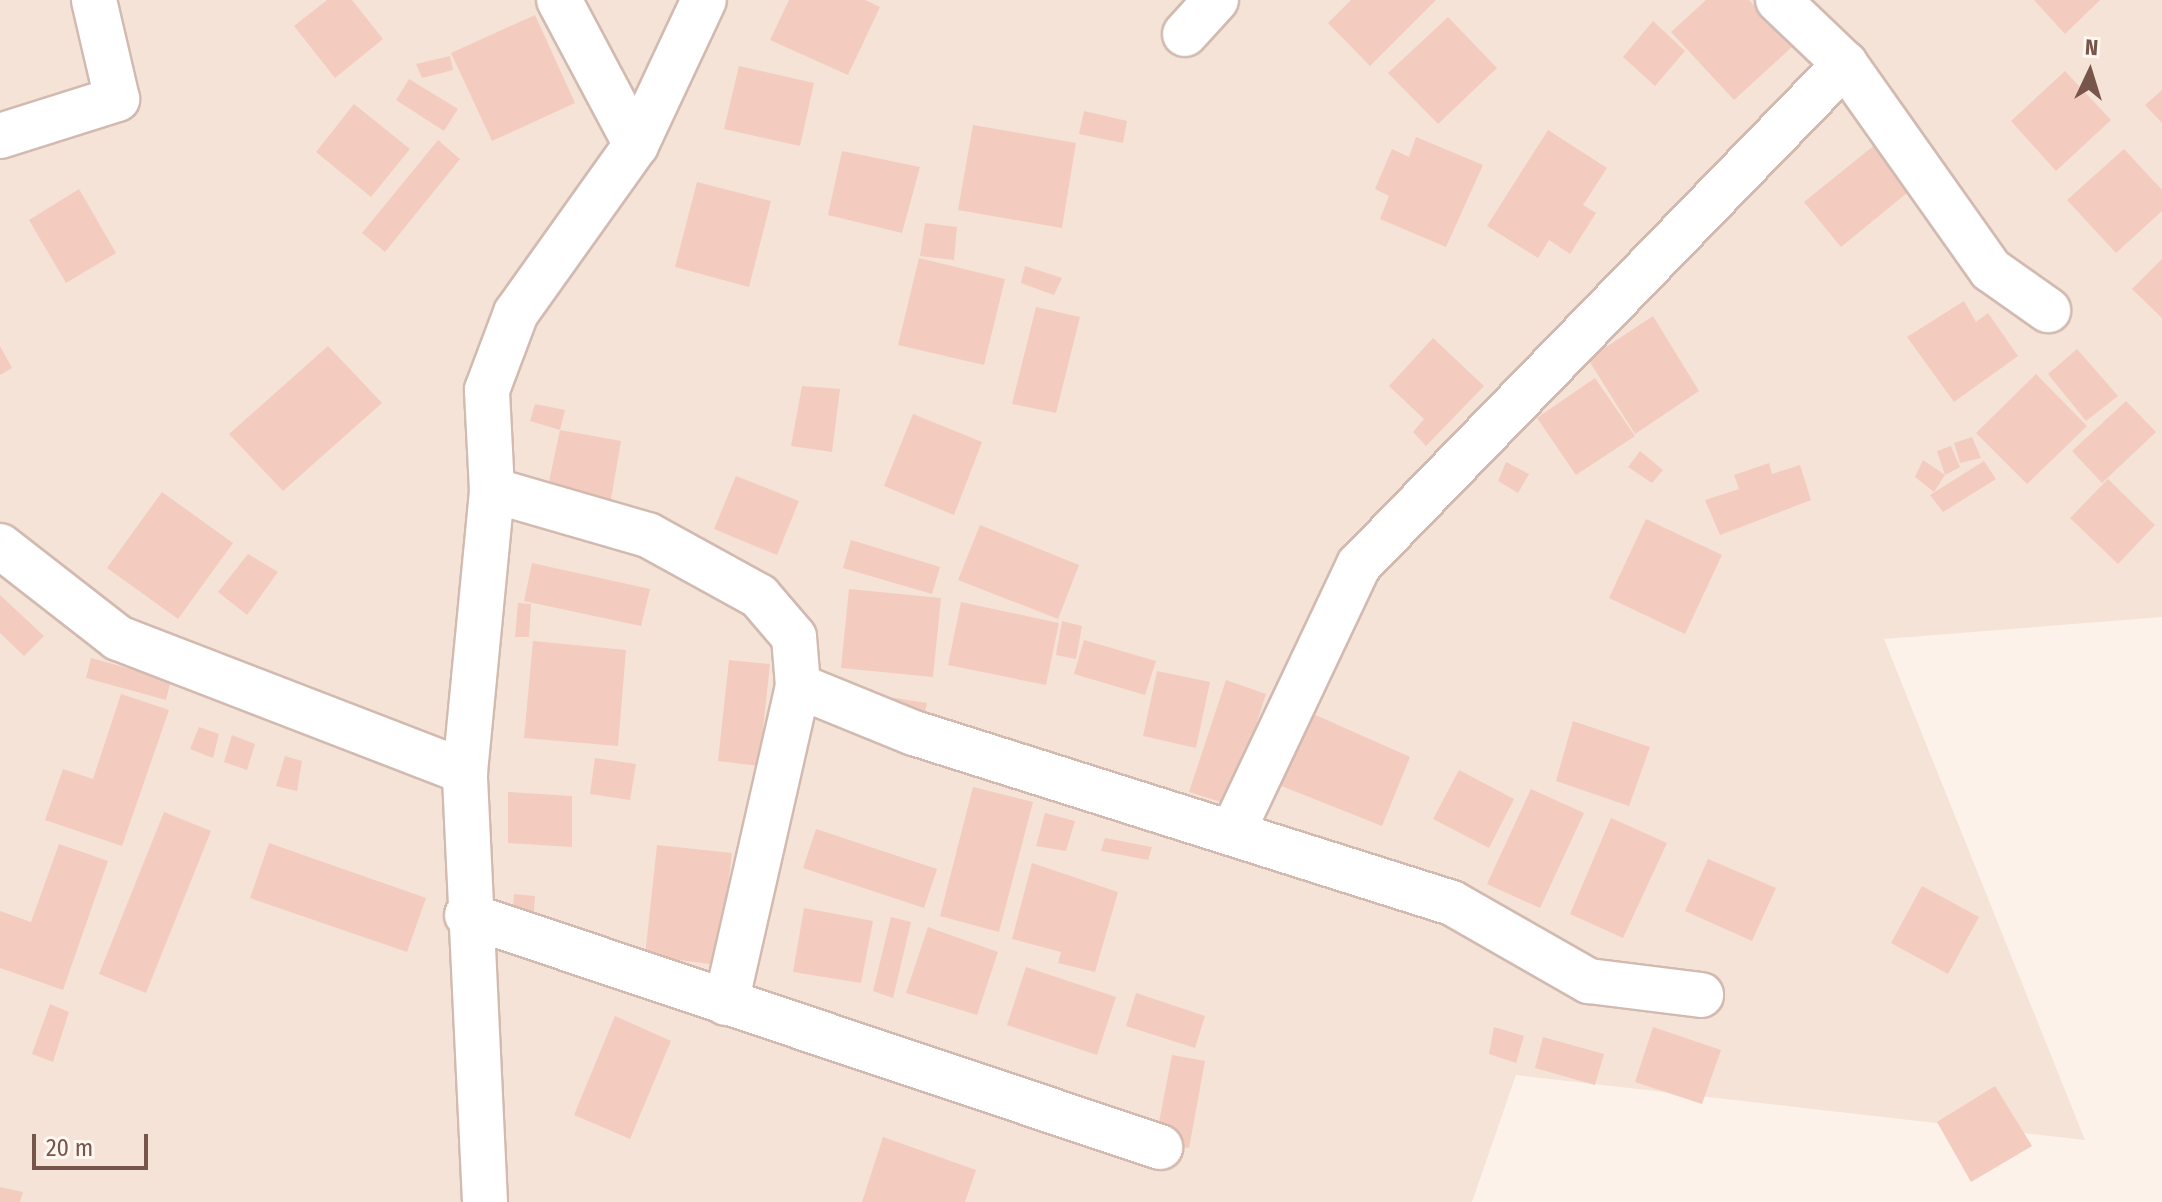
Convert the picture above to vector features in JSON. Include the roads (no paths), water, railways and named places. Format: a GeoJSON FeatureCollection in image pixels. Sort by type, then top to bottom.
{"type":"FeatureCollection","features":[{"type":"Feature","properties":{"kind":"street"},"geometry":{"type":"LineString","coordinates":[[0,136],[117,99],[94,0]]}},
{"type":"Feature","properties":{"kind":"street"},"geometry":{"type":"LineString","coordinates":[[559,0],[636,145]]}},
{"type":"Feature","properties":{"kind":"street"},"geometry":{"type":"LineString","coordinates":[[485,1202],[467,915],[465,772],[492,490],[487,390],[516,313],[636,145],[704,0]]}},
{"type":"Feature","properties":{"kind":"street"},"geometry":{"type":"LineString","coordinates":[[1185,34],[1216,0]]}},
{"type":"Feature","properties":{"kind":"street"},"geometry":{"type":"LineString","coordinates":[[1778,0],[1845,64],[1991,270],[2048,310]]}},
{"type":"Feature","properties":{"kind":"street"},"geometry":{"type":"LineString","coordinates":[[1234,829],[1359,565],[1845,64]]}},
{"type":"Feature","properties":{"kind":"street"},"geometry":{"type":"LineString","coordinates":[[492,490],[648,535],[759,596],[794,637],[798,686],[726,1003]]}},
{"type":"Feature","properties":{"kind":"street"},"geometry":{"type":"LineString","coordinates":[[0,546],[118,638],[465,772]]}},
{"type":"Feature","properties":{"kind":"street"},"geometry":{"type":"LineString","coordinates":[[798,686],[943,743],[1234,829],[1452,903],[1589,981],[1701,995]]}},
{"type":"Feature","properties":{"kind":"street"},"geometry":{"type":"LineString","coordinates":[[467,915],[1160,1147]]}}]}
